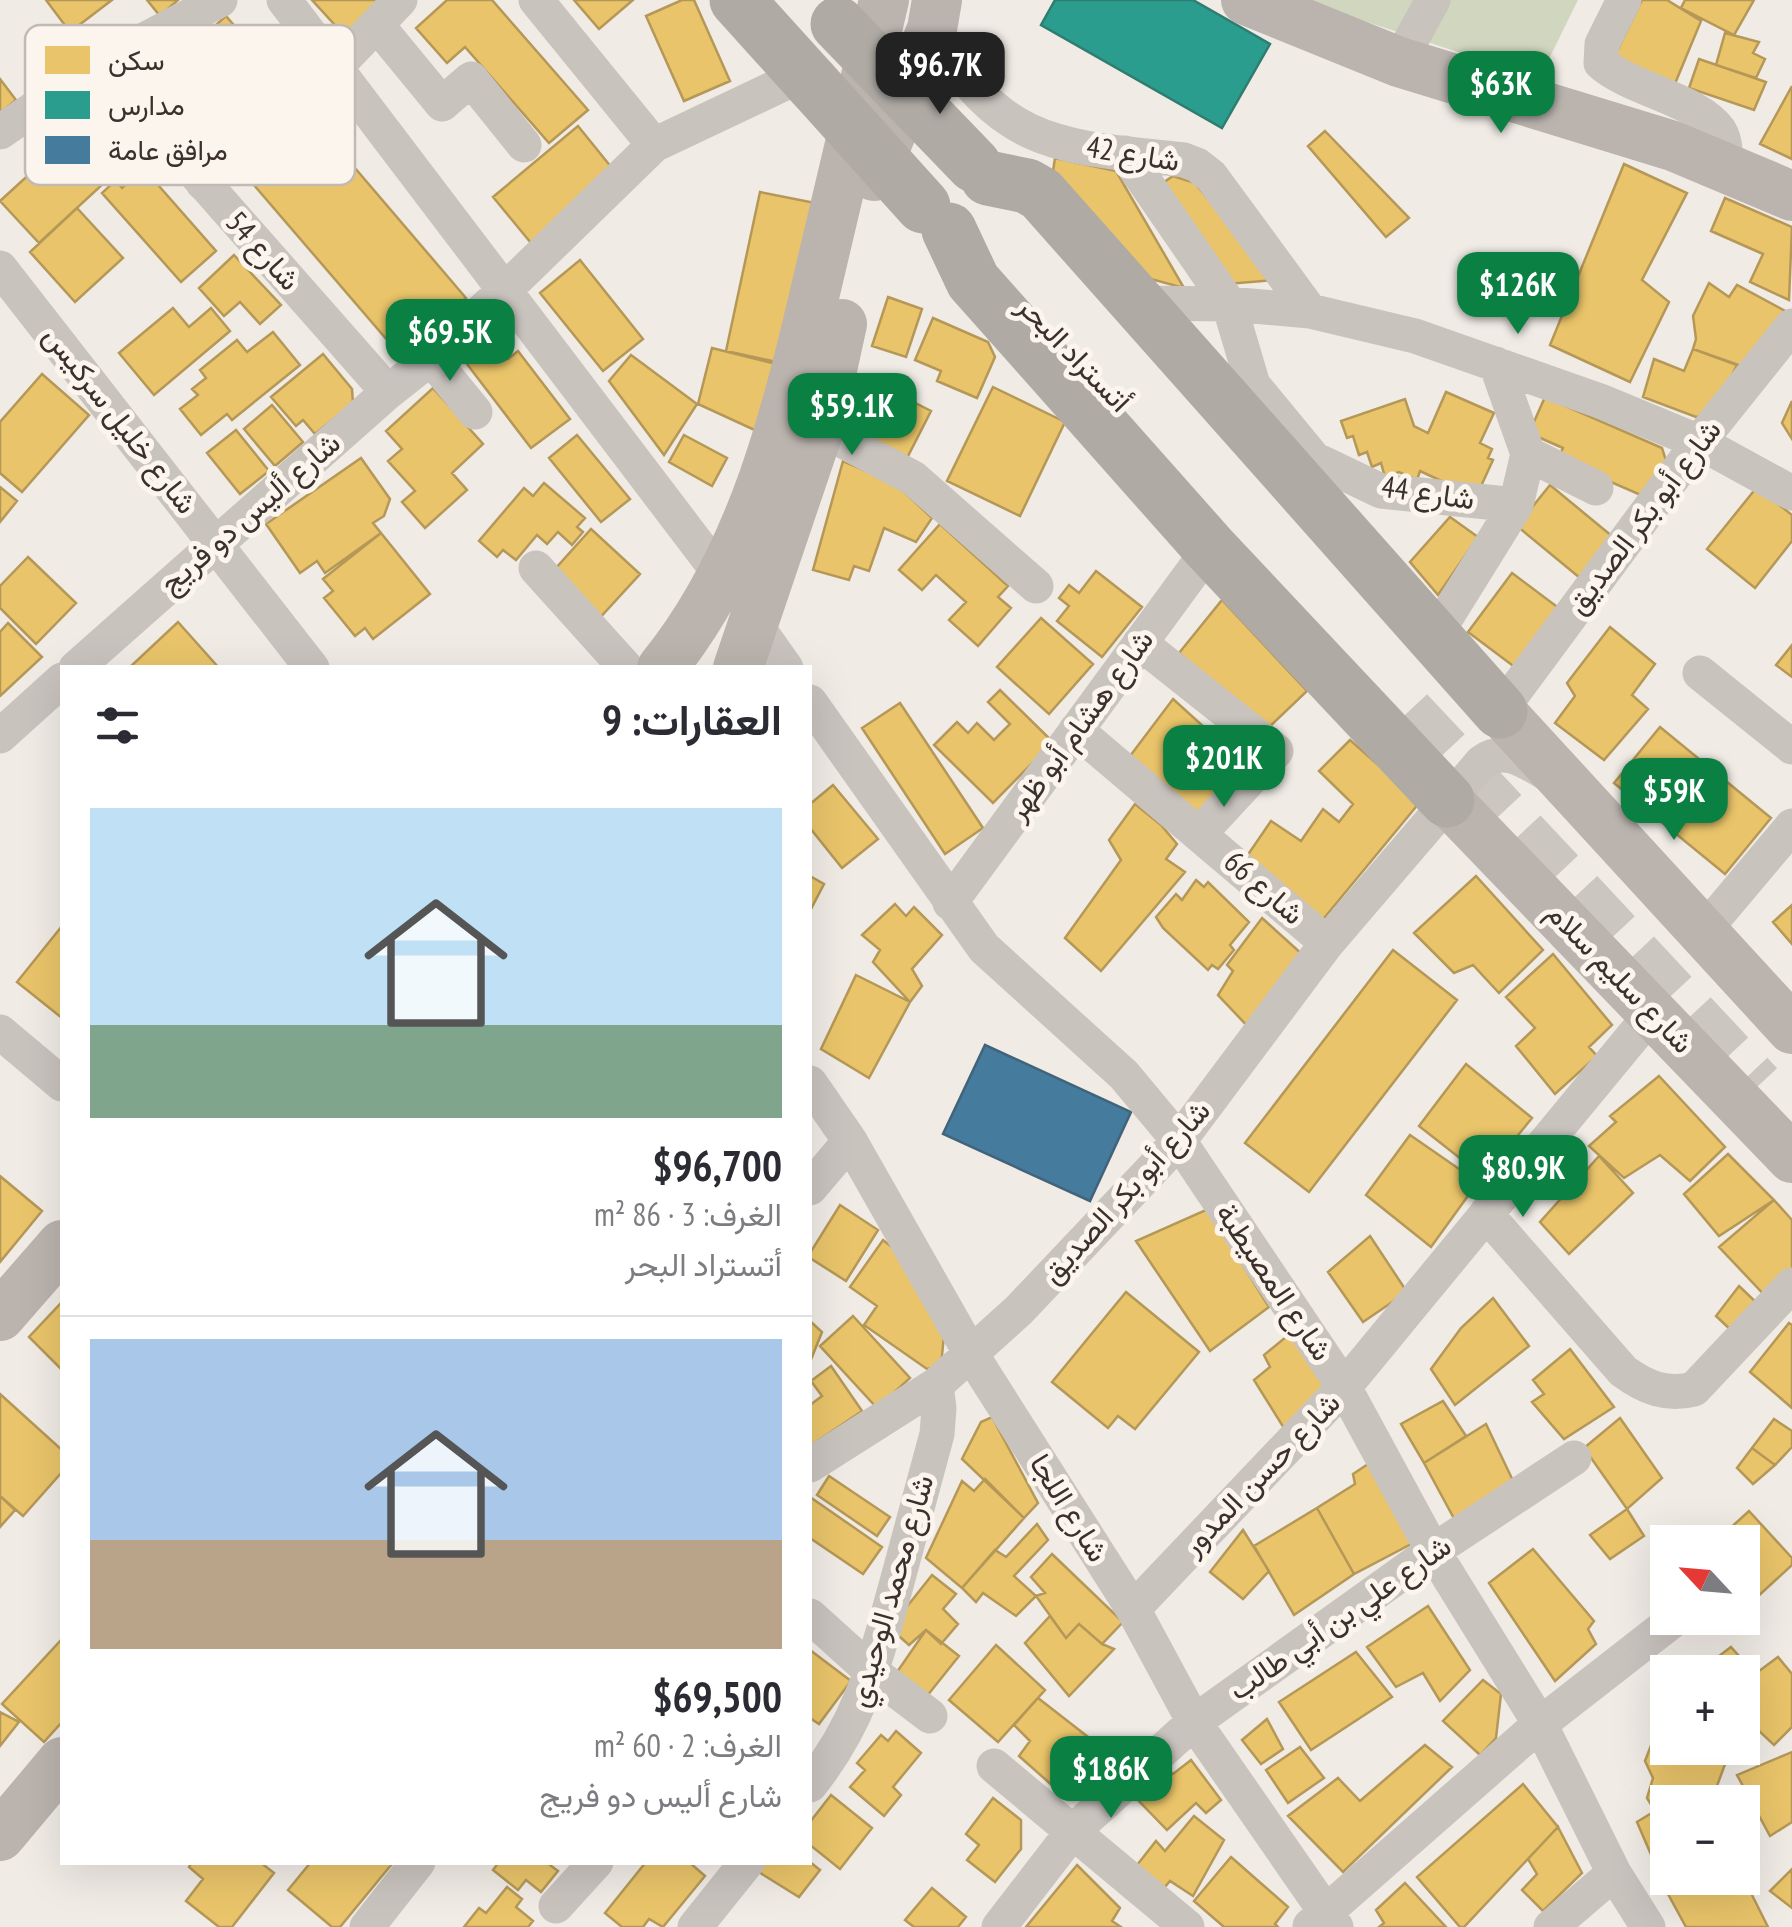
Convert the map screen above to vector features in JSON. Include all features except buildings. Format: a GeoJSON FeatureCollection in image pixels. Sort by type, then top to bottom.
{"type":"FeatureCollection","features":[{"type":"Feature","properties":{"kind":"highway","name":"أتستراد البحر"},"geometry":{"type":"LineString","coordinates":[[737,0],[936,218],[1425,679]]}},
{"type":"Feature","properties":{"kind":"highway","name":"أتستراد البحر"},"geometry":{"type":"LineString","coordinates":[[890,9],[981,172],[1259,494],[1425,679]]}},
{"type":"Feature","properties":{"kind":"highway"},"geometry":{"type":"LineString","coordinates":[[981,172],[1041,194],[1138,303],[1425,679],[1500,711]]}},
{"type":"Feature","properties":{"kind":"highway"},"geometry":{"type":"LineString","coordinates":[[936,218],[973,281],[1210,548],[1459,787]]}},
{"type":"Feature","properties":{"kind":"main road"},"geometry":{"type":"LineString","coordinates":[[1246,0],[1399,62],[1673,146],[1792,196]]}},
{"type":"Feature","properties":{"kind":"main road"},"geometry":{"type":"LineString","coordinates":[[746,646],[871,141],[890,9]]}},
{"type":"Feature","properties":{"kind":"main road"},"geometry":{"type":"LineString","coordinates":[[664,665],[723,578],[756,500],[803,420],[871,141],[890,9]]}},
{"type":"Feature","properties":{"kind":"main road"},"geometry":{"type":"LineString","coordinates":[[1500,711],[1792,1029]]}},
{"type":"Feature","properties":{"kind":"main road","name":"شارع سليم سلام"},"geometry":{"type":"LineString","coordinates":[[1459,787],[1652,1012],[1792,1158]]}},
{"type":"Feature","properties":{"kind":"main road"},"geometry":{"type":"LineString","coordinates":[[0,1316],[60,1247]]}},
{"type":"Feature","properties":{"kind":"main road"},"geometry":{"type":"LineString","coordinates":[[0,1836],[60,1764]]}},
{"type":"Feature","properties":{"kind":"street"},"geometry":{"type":"LineString","coordinates":[[173,25],[220,0]]}},
{"type":"Feature","properties":{"kind":"street"},"geometry":{"type":"LineString","coordinates":[[284,0],[303,25]]}},
{"type":"Feature","properties":{"kind":"street"},"geometry":{"type":"LineString","coordinates":[[536,0],[654,145]]}},
{"type":"Feature","properties":{"kind":"street"},"geometry":{"type":"LineString","coordinates":[[1399,62],[1433,0]]}},
{"type":"Feature","properties":{"kind":"street"},"geometry":{"type":"LineString","coordinates":[[1624,0],[1602,44],[1601,62],[1620,76],[1710,122],[1723,140],[1727,168]]}},
{"type":"Feature","properties":{"kind":"street","name":"شارع 42"},"geometry":{"type":"LineString","coordinates":[[890,9],[988,105],[1016,126],[1062,143],[1197,165],[1210,176],[1310,311]]}},
{"type":"Feature","properties":{"kind":"street"},"geometry":{"type":"LineString","coordinates":[[355,47],[389,12],[442,104],[471,79],[524,145]]}},
{"type":"Feature","properties":{"kind":"street","name":"شارع أليس دو فريج"},"geometry":{"type":"LineString","coordinates":[[79,665],[431,358],[654,145],[808,79]]}},
{"type":"Feature","properties":{"kind":"street"},"geometry":{"type":"LineString","coordinates":[[355,94],[723,578]]}},
{"type":"Feature","properties":{"kind":"street"},"geometry":{"type":"LineString","coordinates":[[0,132],[25,115]]}},
{"type":"Feature","properties":{"kind":"street","name":"شارع 44"},"geometry":{"type":"LineString","coordinates":[[1125,153],[1229,304],[1252,386],[1314,459],[1382,491],[1516,504],[1425,679]]}},
{"type":"Feature","properties":{"kind":"street","name":"شارع 54"},"geometry":{"type":"LineString","coordinates":[[205,185],[388,392]]}},
{"type":"Feature","properties":{"kind":"street","name":"شارع خليل سركيس"},"geometry":{"type":"LineString","coordinates":[[0,268],[310,665]]}},
{"type":"Feature","properties":{"kind":"street"},"geometry":{"type":"LineString","coordinates":[[1138,303],[1229,304],[1310,311],[1415,336],[1600,400],[1700,442],[1792,493]]}},
{"type":"Feature","properties":{"kind":"street","name":"شارع أبو بكر الصديق"},"geometry":{"type":"LineString","coordinates":[[1500,711],[1700,442],[1792,326]]}},
{"type":"Feature","properties":{"kind":"street"},"geometry":{"type":"LineString","coordinates":[[431,358],[474,412]]}},
{"type":"Feature","properties":{"kind":"street"},"geometry":{"type":"LineString","coordinates":[[1496,364],[1528,454],[1516,504]]}},
{"type":"Feature","properties":{"kind":"street"},"geometry":{"type":"LineString","coordinates":[[803,420],[913,478],[1036,586]]}},
{"type":"Feature","properties":{"kind":"street"},"geometry":{"type":"LineString","coordinates":[[1528,454],[1596,488]]}},
{"type":"Feature","properties":{"kind":"street","name":"شارع هشام أبو ظهر"},"geometry":{"type":"LineString","coordinates":[[950,903],[1210,548]]}},
{"type":"Feature","properties":{"kind":"street"},"geometry":{"type":"LineString","coordinates":[[536,568],[623,665]]}},
{"type":"Feature","properties":{"kind":"street","name":"شارع 66"},"geometry":{"type":"LineString","coordinates":[[1140,643],[1276,751],[1200,832]]}},
{"type":"Feature","properties":{"kind":"street"},"geometry":{"type":"LineString","coordinates":[[746,646],[781,665]]}},
{"type":"Feature","properties":{"kind":"street"},"geometry":{"type":"LineString","coordinates":[[1700,673],[1792,747]]}},
{"type":"Feature","properties":{"kind":"street"},"geometry":{"type":"LineString","coordinates":[[0,736],[60,682]]}},
{"type":"Feature","properties":{"kind":"street","name":"شارع المصيطبة"},"geometry":{"type":"LineString","coordinates":[[812,705],[950,903],[1005,970],[1124,1075],[1179,1141],[1344,1386],[1433,1551],[1540,1724],[1614,1873],[1648,1927]]}},
{"type":"Feature","properties":{"kind":"street","name":"شارع 66"},"geometry":{"type":"LineString","coordinates":[[1076,730],[1328,943]]}},
{"type":"Feature","properties":{"kind":"street"},"geometry":{"type":"LineString","coordinates":[[1459,787],[1491,755],[1506,754],[1568,786]]}},
{"type":"Feature","properties":{"kind":"street","name":"شارع أبو بكر الصديق"},"geometry":{"type":"LineString","coordinates":[[812,1465],[936,1385],[1019,1310],[1179,1141],[1328,943],[1459,787]]}},
{"type":"Feature","properties":{"kind":"street"},"geometry":{"type":"LineString","coordinates":[[1702,933],[1792,826]]}},
{"type":"Feature","properties":{"kind":"street","name":"شارع حسن المدور"},"geometry":{"type":"LineString","coordinates":[[1133,1609],[1344,1386],[1652,1012]]}},
{"type":"Feature","properties":{"kind":"street"},"geometry":{"type":"LineString","coordinates":[[0,1032],[60,1082]]}},
{"type":"Feature","properties":{"kind":"street","name":"شارع اللجا"},"geometry":{"type":"LineString","coordinates":[[812,1086],[850,1141],[971,1354],[1133,1609],[1194,1722],[1323,1922]]}},
{"type":"Feature","properties":{"kind":"street"},"geometry":{"type":"LineString","coordinates":[[812,1186],[850,1141]]}},
{"type":"Feature","properties":{"kind":"street"},"geometry":{"type":"LineString","coordinates":[[1486,1214],[1623,1371],[1653,1389],[1694,1389],[1792,1285]]}},
{"type":"Feature","properties":{"kind":"street","name":"شارع محمد الوحيدي"},"geometry":{"type":"LineString","coordinates":[[812,1783],[835,1754],[856,1715],[872,1672],[936,1434],[936,1385]]}},
{"type":"Feature","properties":{"kind":"street","name":"شارع علي بن أبي طالب"},"geometry":{"type":"LineString","coordinates":[[999,1927],[1073,1832],[1194,1722],[1433,1551],[1574,1458]]}},
{"type":"Feature","properties":{"kind":"street"},"geometry":{"type":"LineString","coordinates":[[812,1618],[872,1672],[930,1716]]}},
{"type":"Feature","properties":{"kind":"street"},"geometry":{"type":"LineString","coordinates":[[1323,1922],[1540,1724],[1654,1635]]}},
{"type":"Feature","properties":{"kind":"street"},"geometry":{"type":"LineString","coordinates":[[994,1766],[1187,1927]]}},
{"type":"Feature","properties":{"kind":"street"},"geometry":{"type":"LineString","coordinates":[[367,1927],[416,1865]]}},
{"type":"Feature","properties":{"kind":"street"},"geometry":{"type":"LineString","coordinates":[[556,1906],[593,1865]]}},
{"type":"Feature","properties":{"kind":"street"},"geometry":{"type":"LineString","coordinates":[[695,1927],[745,1865]]}},
{"type":"Feature","properties":{"kind":"street"},"geometry":{"type":"LineString","coordinates":[[1551,1927],[1614,1873]]}},
{"type":"Feature","properties":{"kind":"green space"},"geometry":{"type":"Polygon","coordinates":[[[1301,0],[1578,0],[1539,79],[1301,0]]]}},
{"type":"Feature","properties":{"kind":"tunnel"},"geometry":{"type":"LineString","coordinates":[[1407,713],[1757,1087]]}}]}
